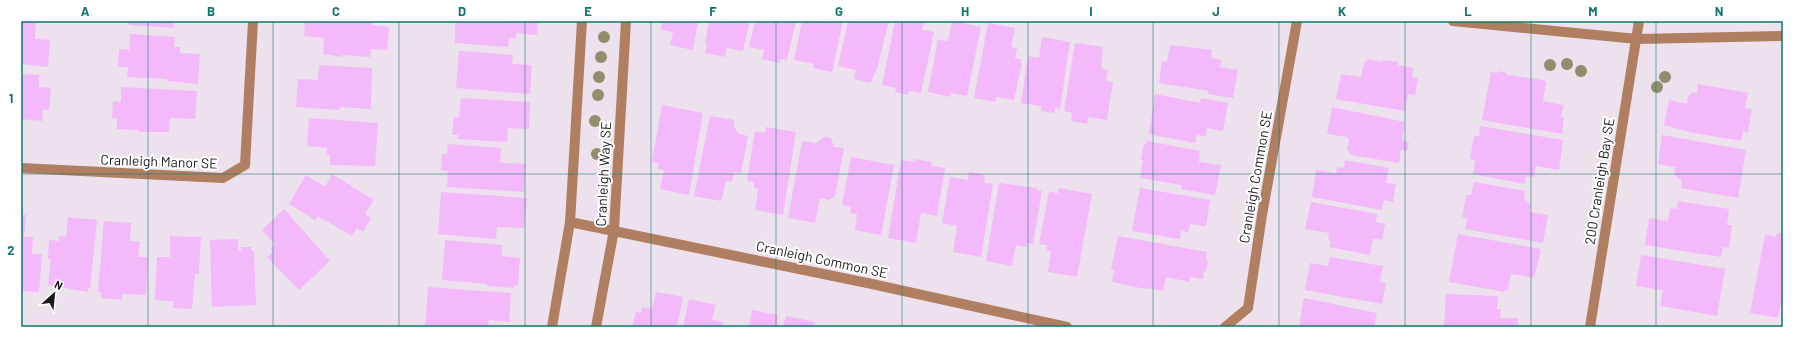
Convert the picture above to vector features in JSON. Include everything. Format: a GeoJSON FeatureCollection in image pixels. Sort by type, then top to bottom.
{"type":"FeatureCollection","features":[{"type":"Feature","properties":{"kind":"street","name":"Cranleigh Manor SE"},"geometry":{"type":"LineString","coordinates":[[21,168],[223,178],[244,165],[253,21]]}},
{"type":"Feature","properties":{"kind":"street"},"geometry":{"type":"LineString","coordinates":[[552,327],[570,222],[582,21]]}},
{"type":"Feature","properties":{"kind":"street","name":"Cranleigh Way SE"},"geometry":{"type":"LineString","coordinates":[[596,327],[614,230],[626,21]]}},
{"type":"Feature","properties":{"kind":"street","name":"Cranleigh Common SE"},"geometry":{"type":"LineString","coordinates":[[1225,327],[1248,308],[1262,215],[1297,21]]}},
{"type":"Feature","properties":{"kind":"street"},"geometry":{"type":"LineString","coordinates":[[1453,21],[1637,39],[1783,36]]}},
{"type":"Feature","properties":{"kind":"street","name":"200 Cranleigh Bay SE"},"geometry":{"type":"LineString","coordinates":[[1590,327],[1639,21]]}},
{"type":"Feature","properties":{"kind":"street","name":"Cranleigh Common SE"},"geometry":{"type":"LineString","coordinates":[[570,222],[614,230],[1068,327]]}},
{"type":"Feature","properties":{"kind":"building"},"geometry":{"type":"Polygon","coordinates":[[[21,21],[36,21],[35,39],[50,40],[48,67],[21,64],[21,21]]]}},
{"type":"Feature","properties":{"kind":"building"},"geometry":{"type":"Polygon","coordinates":[[[124,21],[174,21],[173,28],[129,25],[129,22],[124,21]]]}},
{"type":"Feature","properties":{"kind":"building"},"geometry":{"type":"Polygon","coordinates":[[[305,21],[373,21],[372,25],[389,27],[387,50],[371,49],[370,57],[342,55],[342,57],[323,54],[324,38],[304,36],[305,21]]]}},
{"type":"Feature","properties":{"kind":"building"},"geometry":{"type":"Polygon","coordinates":[[[455,21],[538,21],[537,35],[516,33],[516,38],[509,38],[508,47],[455,43],[455,21]]]}},
{"type":"Feature","properties":{"kind":"building"},"geometry":{"type":"Polygon","coordinates":[[[663,21],[698,21],[693,50],[670,45],[673,32],[661,30],[663,21]]]}},
{"type":"Feature","properties":{"kind":"building"},"geometry":{"type":"Polygon","coordinates":[[[709,21],[750,21],[743,51],[727,48],[725,57],[705,53],[707,43],[705,43],[709,21]]]}},
{"type":"Feature","properties":{"kind":"building"},"geometry":{"type":"Polygon","coordinates":[[[755,21],[796,21],[787,60],[780,59],[780,63],[762,59],[764,50],[749,47],[755,21]]]}},
{"type":"Feature","properties":{"kind":"building"},"geometry":{"type":"Polygon","coordinates":[[[802,21],[843,21],[832,72],[813,68],[814,64],[794,60],[802,21]]]}},
{"type":"Feature","properties":{"kind":"building"},"geometry":{"type":"Polygon","coordinates":[[[848,21],[889,21],[876,73],[874,73],[871,83],[854,79],[856,70],[838,66],[848,21]]]}},
{"type":"Feature","properties":{"kind":"building"},"geometry":{"type":"Polygon","coordinates":[[[895,21],[924,21],[922,30],[934,32],[921,93],[909,91],[908,95],[895,92],[896,88],[882,85],[895,21]]]}},
{"type":"Feature","properties":{"kind":"building"},"geometry":{"type":"Polygon","coordinates":[[[952,21],[981,27],[967,96],[951,93],[950,97],[928,92],[938,40],[948,41],[952,21]]]}},
{"type":"Feature","properties":{"kind":"building"},"geometry":{"type":"Polygon","coordinates":[[[988,23],[1015,28],[1011,47],[1017,48],[1015,58],[1021,59],[1020,63],[1022,63],[1014,100],[996,97],[996,102],[974,98],[988,23]]]}},
{"type":"Feature","properties":{"kind":"building"},"geometry":{"type":"Polygon","coordinates":[[[130,34],[175,37],[174,47],[180,47],[180,53],[200,54],[198,84],[167,81],[167,79],[127,77],[128,67],[118,67],[119,49],[129,50],[130,34]]]}},
{"type":"Feature","properties":{"kind":"building"},"geometry":{"type":"Polygon","coordinates":[[[1042,37],[1070,42],[1060,109],[1055,108],[1055,113],[1041,111],[1041,106],[1021,103],[1028,56],[1039,58],[1042,37]]]}},
{"type":"Feature","properties":{"kind":"building"},"geometry":{"type":"Polygon","coordinates":[[[1075,43],[1103,47],[1101,68],[1108,70],[1106,81],[1113,82],[1107,120],[1088,117],[1087,124],[1071,121],[1072,113],[1064,111],[1075,43]]]}},
{"type":"Feature","properties":{"kind":"building"},"geometry":{"type":"Polygon","coordinates":[[[1170,45],[1212,50],[1211,58],[1221,60],[1220,67],[1238,70],[1233,98],[1208,94],[1209,91],[1159,83],[1162,61],[1167,62],[1170,45]]]}},
{"type":"Feature","properties":{"kind":"building"},"geometry":{"type":"Polygon","coordinates":[[[459,51],[513,55],[512,64],[532,65],[530,94],[456,88],[459,51]]]}},
{"type":"Feature","properties":{"kind":"building"},"geometry":{"type":"Polygon","coordinates":[[[1368,59],[1382,62],[1382,60],[1398,62],[1398,65],[1413,68],[1412,77],[1418,78],[1415,95],[1408,94],[1405,111],[1336,99],[1341,74],[1361,77],[1364,63],[1368,59]]]}},
{"type":"Feature","properties":{"kind":"building"},"geometry":{"type":"Polygon","coordinates":[[[319,65],[372,68],[371,109],[340,107],[339,110],[296,107],[298,79],[318,80],[319,65]]]}},
{"type":"Feature","properties":{"kind":"building"},"geometry":{"type":"Polygon","coordinates":[[[1500,71],[1508,75],[1543,80],[1546,82],[1543,101],[1564,105],[1561,117],[1564,118],[1562,134],[1482,120],[1491,72],[1497,73],[1500,71]]]}},
{"type":"Feature","properties":{"kind":"building"},"geometry":{"type":"Polygon","coordinates":[[[21,74],[39,75],[39,87],[51,88],[49,110],[43,110],[42,121],[21,119],[21,74]]]}},
{"type":"Feature","properties":{"kind":"building"},"geometry":{"type":"Polygon","coordinates":[[[1698,84],[1748,93],[1745,108],[1752,109],[1748,132],[1743,131],[1741,141],[1694,133],[1664,125],[1669,100],[1687,104],[1688,96],[1694,92],[1697,93],[1698,84]]]}},
{"type":"Feature","properties":{"kind":"building"},"geometry":{"type":"Polygon","coordinates":[[[121,87],[197,91],[195,119],[170,118],[169,132],[138,132],[138,130],[117,129],[117,118],[112,118],[113,101],[121,102],[121,87]]]}},
{"type":"Feature","properties":{"kind":"building"},"geometry":{"type":"Polygon","coordinates":[[[1155,94],[1200,103],[1201,98],[1228,103],[1223,131],[1207,128],[1206,136],[1197,135],[1195,143],[1149,134],[1155,94]]]}},
{"type":"Feature","properties":{"kind":"building"},"geometry":{"type":"Polygon","coordinates":[[[461,98],[530,102],[529,129],[508,128],[507,142],[458,139],[458,135],[452,135],[454,117],[459,117],[461,98]]]}},
{"type":"Feature","properties":{"kind":"building"},"geometry":{"type":"Polygon","coordinates":[[[662,105],[703,113],[689,195],[660,189],[664,170],[658,169],[659,163],[652,162],[662,105]]]}},
{"type":"Feature","properties":{"kind":"building"},"geometry":{"type":"Polygon","coordinates":[[[1332,107],[1405,122],[1402,141],[1409,142],[1407,151],[1401,150],[1399,163],[1351,155],[1347,149],[1349,140],[1347,137],[1327,134],[1332,107]]]}},
{"type":"Feature","properties":{"kind":"building"},"geometry":{"type":"Polygon","coordinates":[[[710,116],[734,120],[734,127],[739,134],[748,136],[741,173],[734,172],[732,182],[726,181],[721,201],[694,196],[710,116]]]}},
{"type":"Feature","properties":{"kind":"building"},"geometry":{"type":"Polygon","coordinates":[[[309,118],[378,123],[375,166],[330,165],[330,155],[326,155],[327,148],[307,146],[309,118]]]}},
{"type":"Feature","properties":{"kind":"building"},"geometry":{"type":"Polygon","coordinates":[[[1480,126],[1563,140],[1559,170],[1536,166],[1534,177],[1526,176],[1525,184],[1473,174],[1475,160],[1470,159],[1474,136],[1479,136],[1480,126]]]}},
{"type":"Feature","properties":{"kind":"building"},"geometry":{"type":"Polygon","coordinates":[[[766,127],[796,132],[783,215],[755,210],[758,189],[754,188],[754,182],[747,181],[755,131],[765,133],[766,127]]]}},
{"type":"Feature","properties":{"kind":"building"},"geometry":{"type":"Polygon","coordinates":[[[1662,135],[1746,150],[1738,198],[1681,188],[1682,180],[1678,179],[1674,173],[1675,167],[1658,164],[1662,135]]]}},
{"type":"Feature","properties":{"kind":"building"},"geometry":{"type":"Polygon","coordinates":[[[825,137],[831,138],[834,147],[844,148],[835,196],[829,200],[820,198],[815,223],[788,218],[802,141],[816,143],[825,137]]]}},
{"type":"Feature","properties":{"kind":"building"},"geometry":{"type":"Polygon","coordinates":[[[1147,141],[1200,151],[1199,162],[1221,165],[1215,195],[1181,189],[1182,185],[1140,178],[1144,144],[1146,144],[1147,141]]]}},
{"type":"Feature","properties":{"kind":"building"},"geometry":{"type":"Polygon","coordinates":[[[448,144],[501,148],[500,163],[526,164],[524,192],[447,187],[448,171],[441,170],[442,154],[447,154],[448,144]]]}},
{"type":"Feature","properties":{"kind":"building"},"geometry":{"type":"Polygon","coordinates":[[[851,157],[894,165],[881,235],[855,230],[857,214],[850,213],[851,207],[842,205],[851,157]]]}},
{"type":"Feature","properties":{"kind":"building"},"geometry":{"type":"Polygon","coordinates":[[[915,159],[932,162],[931,166],[945,168],[937,216],[921,213],[916,243],[888,238],[901,160],[915,162],[915,159]]]}},
{"type":"Feature","properties":{"kind":"building"},"geometry":{"type":"Polygon","coordinates":[[[1345,160],[1389,168],[1386,183],[1396,184],[1393,202],[1384,200],[1382,210],[1312,197],[1316,170],[1336,173],[1337,167],[1344,168],[1345,160]]]}},
{"type":"Feature","properties":{"kind":"building"},"geometry":{"type":"Polygon","coordinates":[[[969,172],[985,175],[984,183],[993,184],[981,257],[953,252],[957,226],[942,223],[950,177],[968,180],[969,172]]]}},
{"type":"Feature","properties":{"kind":"building"},"geometry":{"type":"Polygon","coordinates":[[[332,174],[374,200],[365,214],[371,218],[363,232],[357,228],[352,236],[318,216],[315,220],[289,204],[306,175],[325,187],[332,174]]]}},
{"type":"Feature","properties":{"kind":"building"},"geometry":{"type":"Polygon","coordinates":[[[1474,182],[1525,191],[1524,198],[1531,205],[1530,212],[1548,215],[1543,243],[1465,229],[1467,218],[1462,217],[1466,195],[1471,195],[1474,182]]]}},
{"type":"Feature","properties":{"kind":"building"},"geometry":{"type":"Polygon","coordinates":[[[999,183],[1037,188],[1037,190],[1042,191],[1033,244],[1027,243],[1026,247],[1016,245],[1012,266],[986,261],[999,183]]]}},
{"type":"Feature","properties":{"kind":"building"},"geometry":{"type":"Polygon","coordinates":[[[1059,188],[1092,194],[1077,277],[1048,272],[1051,251],[1046,251],[1047,245],[1039,244],[1049,192],[1058,193],[1059,188]]]}},
{"type":"Feature","properties":{"kind":"building"},"geometry":{"type":"Polygon","coordinates":[[[1140,188],[1210,200],[1206,226],[1190,224],[1188,232],[1181,231],[1180,239],[1132,231],[1140,188]]]}},
{"type":"Feature","properties":{"kind":"building"},"geometry":{"type":"Polygon","coordinates":[[[441,192],[527,198],[524,228],[497,227],[496,239],[438,234],[441,192]]]}},
{"type":"Feature","properties":{"kind":"building"},"geometry":{"type":"Polygon","coordinates":[[[1678,201],[1729,209],[1727,225],[1732,225],[1729,248],[1723,247],[1721,257],[1645,245],[1649,218],[1668,221],[1670,208],[1677,209],[1678,201]]]}},
{"type":"Feature","properties":{"kind":"building"},"geometry":{"type":"Polygon","coordinates":[[[1311,202],[1377,214],[1376,222],[1385,224],[1382,240],[1373,238],[1370,255],[1329,247],[1331,241],[1328,240],[1329,233],[1305,229],[1311,202]]]}},
{"type":"Feature","properties":{"kind":"building"},"geometry":{"type":"Polygon","coordinates":[[[284,209],[330,261],[299,290],[267,257],[273,252],[270,249],[275,244],[262,230],[284,209]]]}},
{"type":"Feature","properties":{"kind":"building"},"geometry":{"type":"Polygon","coordinates":[[[21,215],[26,215],[24,237],[33,237],[32,254],[42,254],[39,292],[21,291],[21,215]]]}},
{"type":"Feature","properties":{"kind":"building"},"geometry":{"type":"Polygon","coordinates":[[[68,217],[97,220],[90,289],[88,288],[88,292],[48,285],[51,259],[48,259],[49,240],[59,241],[59,236],[66,237],[68,217]]]}},
{"type":"Feature","properties":{"kind":"building"},"geometry":{"type":"Polygon","coordinates":[[[104,221],[131,223],[130,241],[140,242],[138,257],[148,257],[146,295],[122,294],[122,300],[101,298],[101,292],[98,292],[104,221]]]}},
{"type":"Feature","properties":{"kind":"building"},"geometry":{"type":"Polygon","coordinates":[[[1777,233],[1783,234],[1783,301],[1781,301],[1778,318],[1750,313],[1765,235],[1776,237],[1777,233]]]}},
{"type":"Feature","properties":{"kind":"building"},"geometry":{"type":"Polygon","coordinates":[[[1458,234],[1541,249],[1534,278],[1511,274],[1508,290],[1505,289],[1505,292],[1449,282],[1458,234]]]}},
{"type":"Feature","properties":{"kind":"building"},"geometry":{"type":"Polygon","coordinates":[[[170,236],[201,237],[199,274],[195,274],[192,309],[173,308],[173,301],[155,300],[157,257],[170,257],[170,236]]]}},
{"type":"Feature","properties":{"kind":"building"},"geometry":{"type":"Polygon","coordinates":[[[1118,236],[1207,252],[1206,259],[1208,260],[1203,279],[1190,277],[1190,282],[1166,277],[1163,291],[1112,282],[1114,270],[1111,270],[1118,236]]]}},
{"type":"Feature","properties":{"kind":"building"},"geometry":{"type":"Polygon","coordinates":[[[238,239],[238,251],[241,251],[241,247],[251,247],[251,251],[254,251],[256,305],[212,307],[210,240],[238,239]]]}},
{"type":"Feature","properties":{"kind":"building"},"geometry":{"type":"Polygon","coordinates":[[[445,240],[502,245],[502,256],[520,258],[518,286],[515,285],[514,288],[487,286],[487,284],[442,280],[445,240]]]}},
{"type":"Feature","properties":{"kind":"building"},"geometry":{"type":"Polygon","coordinates":[[[1641,255],[1725,269],[1717,316],[1660,306],[1663,290],[1636,286],[1641,255]]]}},
{"type":"Feature","properties":{"kind":"building"},"geometry":{"type":"Polygon","coordinates":[[[1330,257],[1383,266],[1380,282],[1386,283],[1382,304],[1305,290],[1310,263],[1328,266],[1330,257]]]}},
{"type":"Feature","properties":{"kind":"building"},"geometry":{"type":"Polygon","coordinates":[[[428,287],[511,293],[509,322],[489,320],[488,326],[483,327],[425,327],[428,287]]]}},
{"type":"Feature","properties":{"kind":"building"},"geometry":{"type":"Polygon","coordinates":[[[656,292],[683,297],[677,327],[632,327],[636,312],[641,313],[642,307],[652,309],[656,292]]]}},
{"type":"Feature","properties":{"kind":"building"},"geometry":{"type":"Polygon","coordinates":[[[1446,294],[1498,296],[1497,309],[1501,309],[1500,318],[1518,318],[1518,327],[1444,327],[1446,294]]]}},
{"type":"Feature","properties":{"kind":"building"},"geometry":{"type":"Polygon","coordinates":[[[1304,298],[1377,313],[1374,327],[1299,327],[1304,298]]]}},
{"type":"Feature","properties":{"kind":"building"},"geometry":{"type":"Polygon","coordinates":[[[689,299],[716,305],[712,320],[723,322],[722,327],[683,327],[689,299]]]}},
{"type":"Feature","properties":{"kind":"building"},"geometry":{"type":"Polygon","coordinates":[[[752,310],[778,315],[776,327],[749,327],[752,310]]]}},
{"type":"Feature","properties":{"kind":"building"},"geometry":{"type":"Polygon","coordinates":[[[786,316],[815,322],[813,327],[783,327],[786,316]]]}}]}
